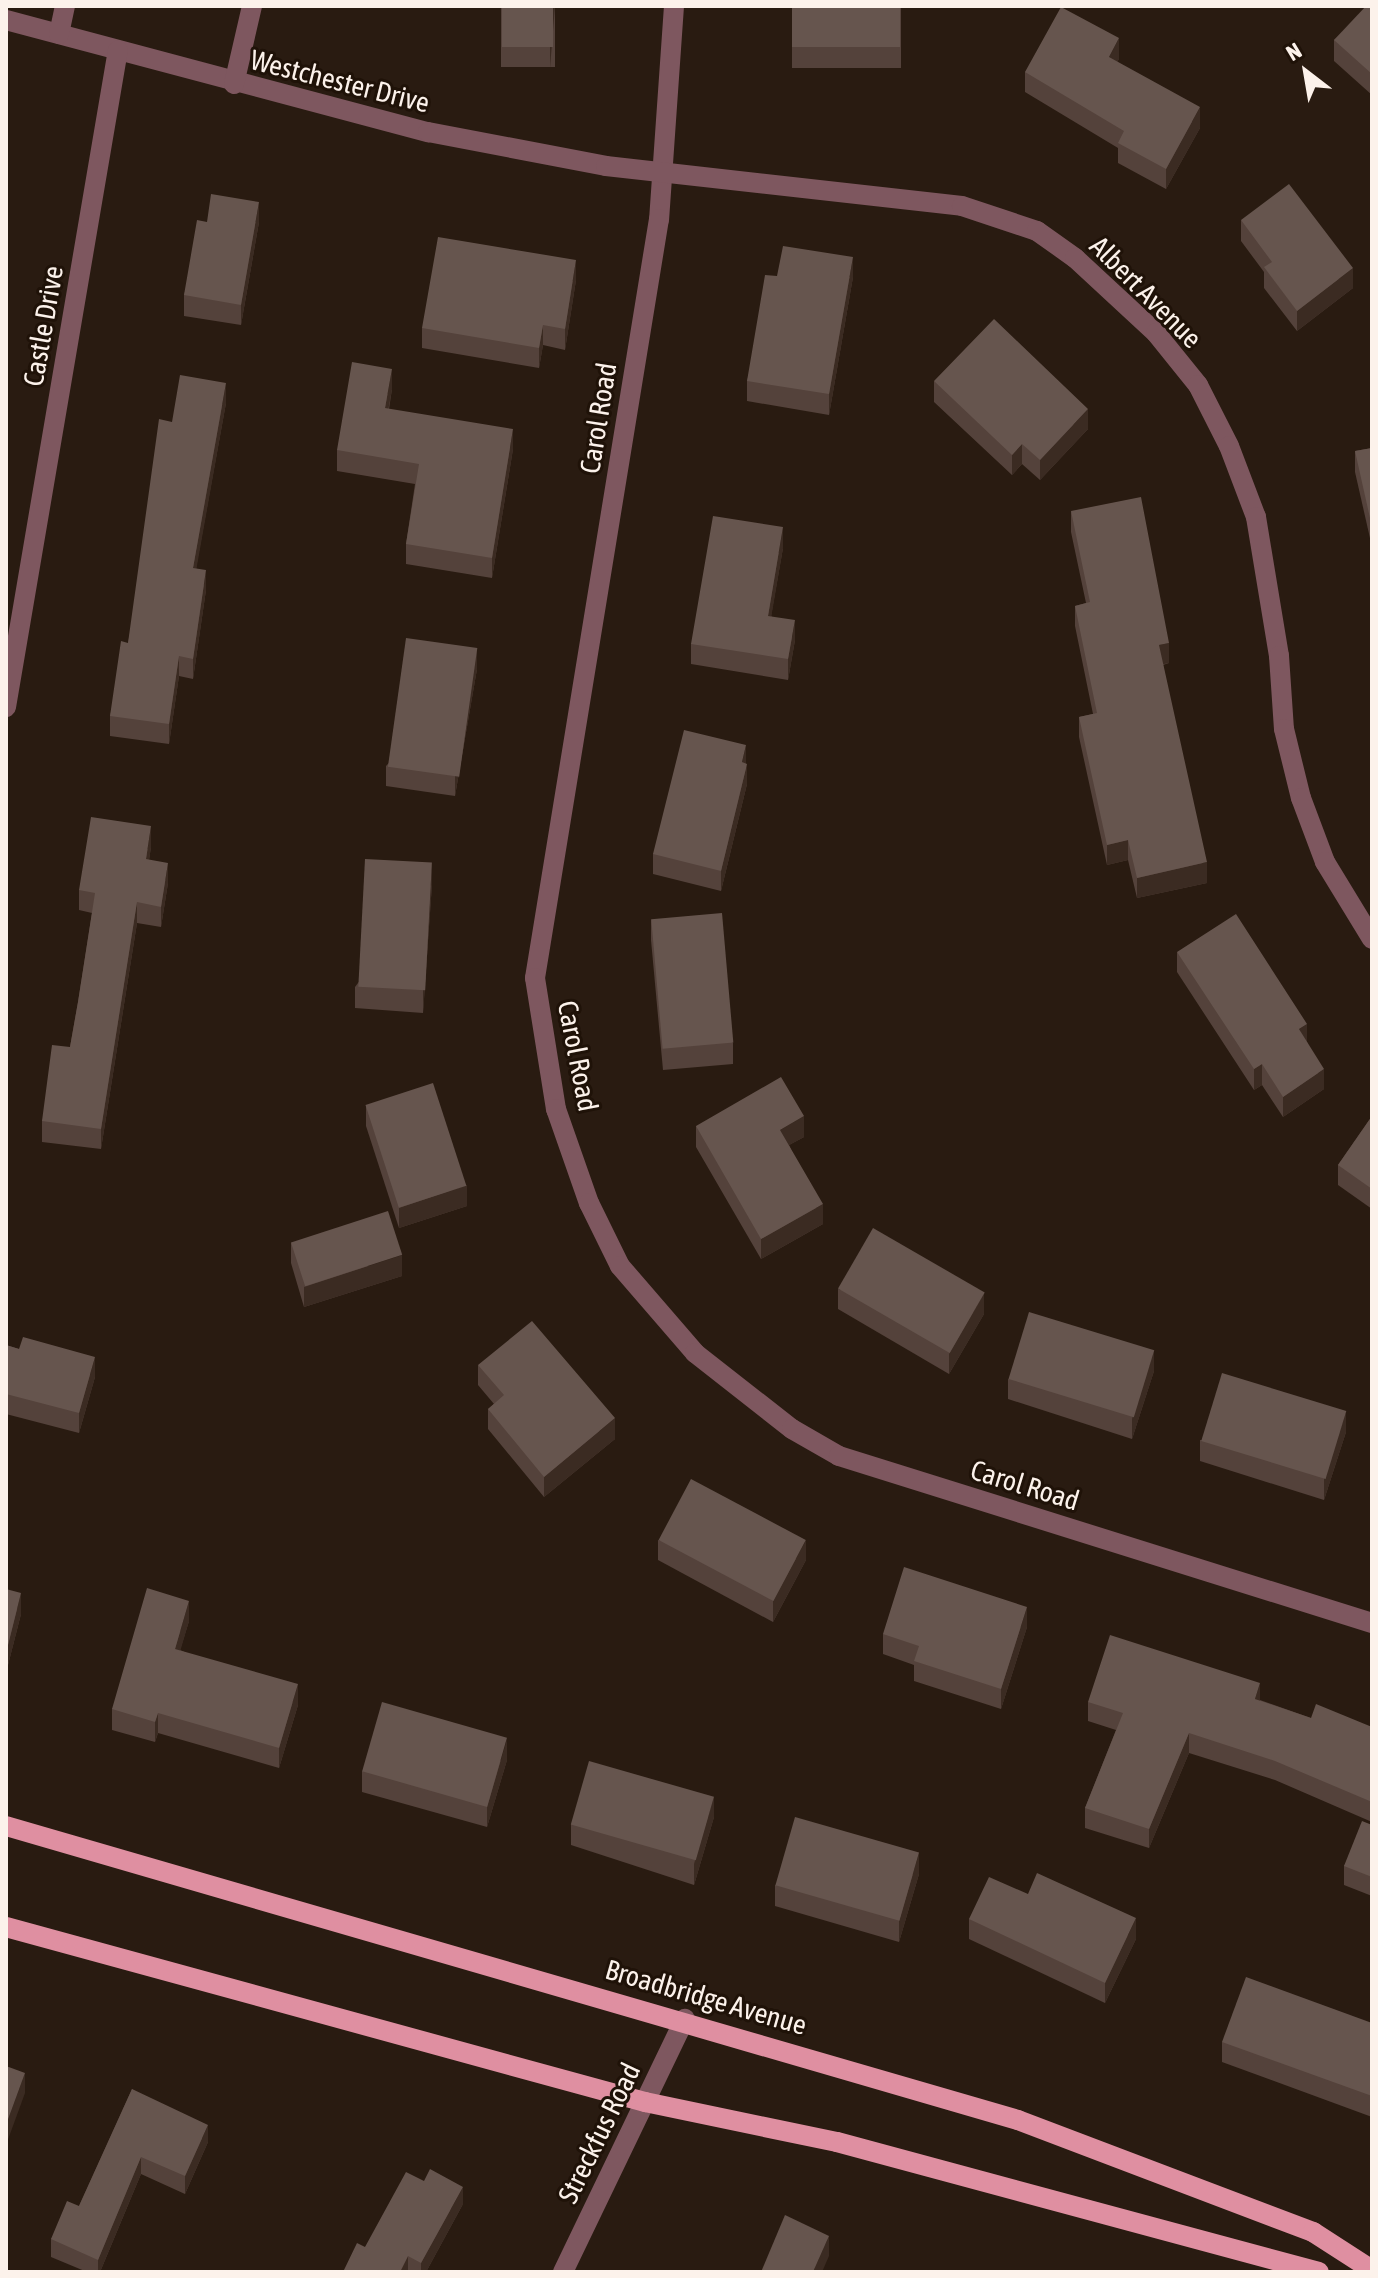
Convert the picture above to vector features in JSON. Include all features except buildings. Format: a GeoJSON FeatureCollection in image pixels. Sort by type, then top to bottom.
{"type":"FeatureCollection","features":[{"type":"Feature","properties":{"kind":"main road","name":"Broadbridge Avenue"},"geometry":{"type":"LineString","coordinates":[[6,1826],[685,2019],[1018,2120],[1313,2232],[1372,2270]]}},
{"type":"Feature","properties":{"kind":"main road"},"geometry":{"type":"LineString","coordinates":[[6,1927],[645,2102],[837,2142],[1319,2272]]}},
{"type":"Feature","properties":{"kind":"street"},"geometry":{"type":"LineString","coordinates":[[59,34],[65,6]]}},
{"type":"Feature","properties":{"kind":"street"},"geometry":{"type":"LineString","coordinates":[[234,84],[252,6]]}},
{"type":"Feature","properties":{"kind":"street","name":"Carol Road"},"geometry":{"type":"LineString","coordinates":[[674,6],[665,174],[535,978],[556,1109],[589,1203],[620,1266],[695,1353],[792,1429],[839,1456],[1372,1623]]}},
{"type":"Feature","properties":{"kind":"street","name":"Westchester Drive"},"geometry":{"type":"LineString","coordinates":[[6,20],[234,84],[428,132],[665,174]]}},
{"type":"Feature","properties":{"kind":"street","name":"Castle Drive"},"geometry":{"type":"LineString","coordinates":[[6,707],[118,50]]}},
{"type":"Feature","properties":{"kind":"street","name":"Albert Avenue"},"geometry":{"type":"LineString","coordinates":[[665,174],[962,206],[1037,231],[1075,258],[1156,333],[1198,385],[1256,517],[1279,656],[1284,729],[1301,798],[1325,862],[1372,939]]}},
{"type":"Feature","properties":{"kind":"street","name":"Streckfus Road"},"geometry":{"type":"LineString","coordinates":[[563,2272],[685,2019]]}}]}
